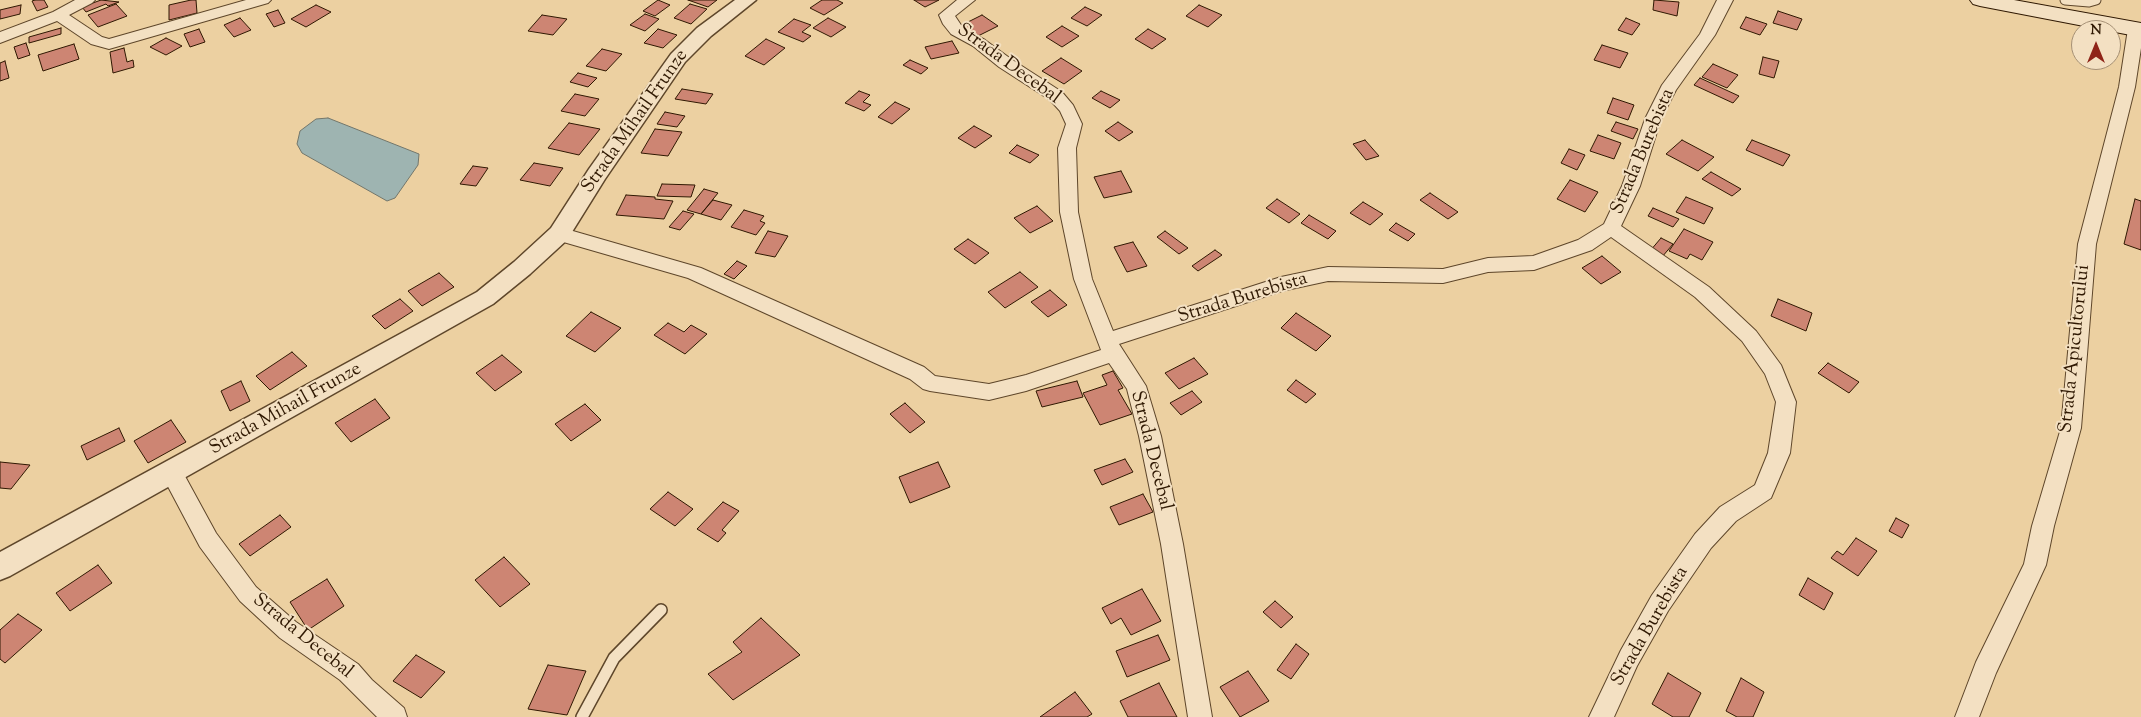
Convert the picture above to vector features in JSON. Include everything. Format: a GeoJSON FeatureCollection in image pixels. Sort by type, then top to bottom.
{"type":"FeatureCollection","features":[{"type":"Feature","properties":{"kind":"main road"},"geometry":{"type":"LineString","coordinates":[[1980,0],[2085,20]]}},
{"type":"Feature","properties":{"kind":"main road"},"geometry":{"type":"LineString","coordinates":[[2121,26],[2138,29]]}},
{"type":"Feature","properties":{"kind":"street"},"geometry":{"type":"LineString","coordinates":[[0,38],[58,15],[87,0]]}},
{"type":"Feature","properties":{"kind":"street"},"geometry":{"type":"LineString","coordinates":[[58,15],[84,34],[97,41],[109,44],[263,0]]}},
{"type":"Feature","properties":{"kind":"street","name":"Strada Mihail Frunze"},"geometry":{"type":"LineString","coordinates":[[0,566],[172,473],[485,298],[559,234],[597,174],[678,58],[704,32],[747,0]]}},
{"type":"Feature","properties":{"kind":"street","name":"Strada Decebal"},"geometry":{"type":"LineString","coordinates":[[967,0],[948,15],[948,22],[957,31],[979,43],[1005,63],[1056,96],[1067,109],[1074,124],[1067,148],[1070,212],[1083,279],[1110,347],[1136,386],[1150,436],[1172,544],[1200,717]]}},
{"type":"Feature","properties":{"kind":"street","name":"Strada Burebista"},"geometry":{"type":"LineString","coordinates":[[559,234],[694,273],[795,317],[879,358],[917,373],[930,383],[989,392],[1026,383],[1110,347],[1281,284],[1328,274],[1443,276],[1488,265],[1534,262],[1585,245],[1612,228],[1631,186],[1653,120],[1668,88],[1707,35],[1726,0]]}},
{"type":"Feature","properties":{"kind":"street","name":"Strada Apicultorului"},"geometry":{"type":"LineString","coordinates":[[1967,717],[1985,670],[2035,565],[2043,526],[2071,428],[2086,244],[2128,87],[2138,29]]}},
{"type":"Feature","properties":{"kind":"street","name":"Strada Burebista"},"geometry":{"type":"LineString","coordinates":[[1601,717],[1629,658],[1660,603],[1703,541],[1728,514],[1763,491],[1779,453],[1786,402],[1774,371],[1749,336],[1702,292],[1612,228]]}},
{"type":"Feature","properties":{"kind":"street","name":"Strada Decebal"},"geometry":{"type":"LineString","coordinates":[[172,473],[208,540],[248,594],[288,630],[350,672],[363,688],[395,717]]}},
{"type":"Feature","properties":{"kind":"lane"},"geometry":{"type":"LineString","coordinates":[[2070,1],[2089,2],[2096,0]]}},
{"type":"Feature","properties":{"kind":"lane"},"geometry":{"type":"LineString","coordinates":[[2070,1],[2085,20]]}},
{"type":"Feature","properties":{"kind":"lane"},"geometry":{"type":"LineString","coordinates":[[582,717],[614,658],[660,610]]}},
{"type":"Feature","properties":{"kind":"water"},"geometry":{"type":"Polygon","coordinates":[[[328,118],[419,154],[418,165],[395,198],[387,201],[302,153],[297,144],[300,131],[316,119],[328,118]]]}},
{"type":"Feature","properties":{"kind":"building"},"geometry":{"type":"Polygon","coordinates":[[[44,0],[48,7],[37,11],[32,1],[44,0]]]}},
{"type":"Feature","properties":{"kind":"building"},"geometry":{"type":"Polygon","coordinates":[[[101,0],[119,2],[108,6],[106,4],[86,12],[82,7],[101,0]]]}},
{"type":"Feature","properties":{"kind":"building"},"geometry":{"type":"Polygon","coordinates":[[[196,0],[197,13],[169,20],[169,5],[196,0]]]}},
{"type":"Feature","properties":{"kind":"building"},"geometry":{"type":"Polygon","coordinates":[[[658,0],[670,5],[655,16],[643,11],[658,0]]]}},
{"type":"Feature","properties":{"kind":"building"},"geometry":{"type":"Polygon","coordinates":[[[688,0],[717,0],[708,7],[688,0]]]}},
{"type":"Feature","properties":{"kind":"building"},"geometry":{"type":"Polygon","coordinates":[[[822,0],[837,0],[843,3],[824,15],[810,8],[822,0]]]}},
{"type":"Feature","properties":{"kind":"building"},"geometry":{"type":"Polygon","coordinates":[[[914,0],[939,0],[925,7],[914,0]]]}},
{"type":"Feature","properties":{"kind":"building"},"geometry":{"type":"Polygon","coordinates":[[[1654,0],[1679,2],[1677,16],[1653,10],[1654,0]]]}},
{"type":"Feature","properties":{"kind":"building"},"geometry":{"type":"Polygon","coordinates":[[[116,4],[127,16],[98,27],[88,15],[116,4]]]}},
{"type":"Feature","properties":{"kind":"building"},"geometry":{"type":"Polygon","coordinates":[[[690,4],[707,9],[691,24],[674,18],[690,4]]]}},
{"type":"Feature","properties":{"kind":"building"},"geometry":{"type":"Polygon","coordinates":[[[21,5],[20,14],[0,19],[0,10],[21,5]]]}},
{"type":"Feature","properties":{"kind":"building"},"geometry":{"type":"Polygon","coordinates":[[[316,5],[331,12],[306,27],[291,19],[316,5]]]}},
{"type":"Feature","properties":{"kind":"building"},"geometry":{"type":"Polygon","coordinates":[[[1199,5],[1222,15],[1208,27],[1186,16],[1199,5]]]}},
{"type":"Feature","properties":{"kind":"building"},"geometry":{"type":"Polygon","coordinates":[[[1085,7],[1102,15],[1087,26],[1071,18],[1085,7]]]}},
{"type":"Feature","properties":{"kind":"building"},"geometry":{"type":"Polygon","coordinates":[[[278,10],[285,23],[274,27],[266,14],[278,10]]]}},
{"type":"Feature","properties":{"kind":"building"},"geometry":{"type":"Polygon","coordinates":[[[1778,11],[1802,19],[1797,30],[1773,23],[1778,11]]]}},
{"type":"Feature","properties":{"kind":"building"},"geometry":{"type":"Polygon","coordinates":[[[645,14],[659,19],[645,31],[630,25],[645,14]]]}},
{"type":"Feature","properties":{"kind":"building"},"geometry":{"type":"Polygon","coordinates":[[[542,15],[567,19],[553,35],[528,31],[542,15]]]}},
{"type":"Feature","properties":{"kind":"building"},"geometry":{"type":"Polygon","coordinates":[[[982,15],[998,26],[976,37],[960,26],[982,15]]]}},
{"type":"Feature","properties":{"kind":"building"},"geometry":{"type":"Polygon","coordinates":[[[1746,17],[1767,24],[1760,35],[1740,28],[1746,17]]]}},
{"type":"Feature","properties":{"kind":"building"},"geometry":{"type":"Polygon","coordinates":[[[240,18],[251,30],[234,37],[224,25],[240,18]]]}},
{"type":"Feature","properties":{"kind":"building"},"geometry":{"type":"Polygon","coordinates":[[[828,18],[846,27],[831,37],[813,28],[828,18]]]}},
{"type":"Feature","properties":{"kind":"building"},"geometry":{"type":"Polygon","coordinates":[[[1626,18],[1640,24],[1632,35],[1618,30],[1626,18]]]}},
{"type":"Feature","properties":{"kind":"building"},"geometry":{"type":"Polygon","coordinates":[[[794,19],[811,25],[802,32],[811,36],[803,42],[778,32],[794,19]]]}},
{"type":"Feature","properties":{"kind":"building"},"geometry":{"type":"Polygon","coordinates":[[[1062,26],[1079,36],[1062,47],[1046,37],[1062,26]]]}},
{"type":"Feature","properties":{"kind":"building"},"geometry":{"type":"Polygon","coordinates":[[[61,28],[61,34],[29,43],[29,37],[61,28]]]}},
{"type":"Feature","properties":{"kind":"building"},"geometry":{"type":"Polygon","coordinates":[[[199,29],[205,42],[190,47],[184,34],[199,29]]]}},
{"type":"Feature","properties":{"kind":"building"},"geometry":{"type":"Polygon","coordinates":[[[658,29],[677,35],[663,48],[644,43],[658,29]]]}},
{"type":"Feature","properties":{"kind":"building"},"geometry":{"type":"Polygon","coordinates":[[[1148,29],[1166,39],[1152,49],[1135,39],[1148,29]]]}},
{"type":"Feature","properties":{"kind":"building"},"geometry":{"type":"Polygon","coordinates":[[[166,38],[182,46],[166,55],[150,47],[166,38]]]}},
{"type":"Feature","properties":{"kind":"building"},"geometry":{"type":"Polygon","coordinates":[[[766,39],[785,48],[764,65],[745,56],[766,39]]]}},
{"type":"Feature","properties":{"kind":"building"},"geometry":{"type":"Polygon","coordinates":[[[952,41],[959,53],[931,59],[925,47],[952,41]]]}},
{"type":"Feature","properties":{"kind":"building"},"geometry":{"type":"Polygon","coordinates":[[[26,43],[30,55],[18,59],[14,47],[26,43]]]}},
{"type":"Feature","properties":{"kind":"building"},"geometry":{"type":"Polygon","coordinates":[[[74,44],[79,59],[43,71],[38,55],[74,44]]]}},
{"type":"Feature","properties":{"kind":"building"},"geometry":{"type":"Polygon","coordinates":[[[1602,45],[1628,53],[1620,68],[1594,60],[1602,45]]]}},
{"type":"Feature","properties":{"kind":"building"},"geometry":{"type":"Polygon","coordinates":[[[124,48],[127,62],[133,60],[134,67],[113,73],[110,52],[124,48]]]}},
{"type":"Feature","properties":{"kind":"building"},"geometry":{"type":"Polygon","coordinates":[[[602,49],[622,54],[606,71],[586,66],[602,49]]]}},
{"type":"Feature","properties":{"kind":"building"},"geometry":{"type":"Polygon","coordinates":[[[1763,57],[1779,61],[1774,78],[1759,74],[1763,57]]]}},
{"type":"Feature","properties":{"kind":"building"},"geometry":{"type":"Polygon","coordinates":[[[1061,58],[1082,71],[1064,84],[1042,71],[1061,58]]]}},
{"type":"Feature","properties":{"kind":"building"},"geometry":{"type":"Polygon","coordinates":[[[910,60],[928,68],[921,74],[903,65],[910,60]]]}},
{"type":"Feature","properties":{"kind":"building"},"geometry":{"type":"Polygon","coordinates":[[[5,61],[9,78],[0,81],[0,63],[5,61]]]}},
{"type":"Feature","properties":{"kind":"building"},"geometry":{"type":"Polygon","coordinates":[[[1713,64],[1738,75],[1727,88],[1702,77],[1713,64]]]}},
{"type":"Feature","properties":{"kind":"building"},"geometry":{"type":"Polygon","coordinates":[[[578,73],[597,78],[588,87],[570,82],[578,73]]]}},
{"type":"Feature","properties":{"kind":"building"},"geometry":{"type":"Polygon","coordinates":[[[1700,78],[1739,96],[1733,103],[1694,85],[1700,78]]]}},
{"type":"Feature","properties":{"kind":"building"},"geometry":{"type":"Polygon","coordinates":[[[682,89],[713,94],[706,104],[675,99],[682,89]]]}},
{"type":"Feature","properties":{"kind":"building"},"geometry":{"type":"Polygon","coordinates":[[[859,91],[870,95],[863,102],[871,105],[864,111],[845,103],[859,91]]]}},
{"type":"Feature","properties":{"kind":"building"},"geometry":{"type":"Polygon","coordinates":[[[1101,91],[1120,100],[1110,108],[1092,98],[1101,91]]]}},
{"type":"Feature","properties":{"kind":"building"},"geometry":{"type":"Polygon","coordinates":[[[575,94],[599,99],[585,116],[561,111],[575,94]]]}},
{"type":"Feature","properties":{"kind":"building"},"geometry":{"type":"Polygon","coordinates":[[[1613,98],[1634,105],[1628,120],[1607,113],[1613,98]]]}},
{"type":"Feature","properties":{"kind":"building"},"geometry":{"type":"Polygon","coordinates":[[[895,102],[910,109],[892,124],[878,117],[895,102]]]}},
{"type":"Feature","properties":{"kind":"building"},"geometry":{"type":"Polygon","coordinates":[[[665,112],[685,116],[677,127],[657,124],[665,112]]]}},
{"type":"Feature","properties":{"kind":"building"},"geometry":{"type":"Polygon","coordinates":[[[1118,122],[1133,132],[1119,141],[1105,131],[1118,122]]]}},
{"type":"Feature","properties":{"kind":"building"},"geometry":{"type":"Polygon","coordinates":[[[1616,122],[1638,129],[1633,139],[1611,131],[1616,122]]]}},
{"type":"Feature","properties":{"kind":"building"},"geometry":{"type":"Polygon","coordinates":[[[569,123],[600,129],[579,155],[548,148],[569,123]]]}},
{"type":"Feature","properties":{"kind":"building"},"geometry":{"type":"Polygon","coordinates":[[[974,126],[992,136],[975,148],[958,138],[974,126]]]}},
{"type":"Feature","properties":{"kind":"building"},"geometry":{"type":"Polygon","coordinates":[[[655,129],[682,132],[668,156],[641,153],[655,129]]]}},
{"type":"Feature","properties":{"kind":"building"},"geometry":{"type":"Polygon","coordinates":[[[1598,135],[1621,143],[1614,159],[1590,151],[1598,135]]]}},
{"type":"Feature","properties":{"kind":"building"},"geometry":{"type":"Polygon","coordinates":[[[1365,140],[1379,156],[1366,160],[1353,144],[1365,140]]]}},
{"type":"Feature","properties":{"kind":"building"},"geometry":{"type":"Polygon","coordinates":[[[1682,140],[1714,157],[1698,171],[1666,154],[1682,140]]]}},
{"type":"Feature","properties":{"kind":"building"},"geometry":{"type":"Polygon","coordinates":[[[1752,140],[1790,155],[1783,166],[1746,150],[1752,140]]]}},
{"type":"Feature","properties":{"kind":"building"},"geometry":{"type":"Polygon","coordinates":[[[1017,145],[1039,155],[1030,163],[1009,153],[1017,145]]]}},
{"type":"Feature","properties":{"kind":"building"},"geometry":{"type":"Polygon","coordinates":[[[1569,149],[1585,155],[1577,170],[1561,163],[1569,149]]]}},
{"type":"Feature","properties":{"kind":"building"},"geometry":{"type":"Polygon","coordinates":[[[534,163],[563,168],[550,186],[520,180],[534,163]]]}},
{"type":"Feature","properties":{"kind":"building"},"geometry":{"type":"Polygon","coordinates":[[[473,166],[488,168],[476,186],[460,184],[473,166]]]}},
{"type":"Feature","properties":{"kind":"building"},"geometry":{"type":"Polygon","coordinates":[[[1121,171],[1132,192],[1104,198],[1094,177],[1121,171]]]}},
{"type":"Feature","properties":{"kind":"building"},"geometry":{"type":"Polygon","coordinates":[[[1711,172],[1741,189],[1732,196],[1702,179],[1711,172]]]}},
{"type":"Feature","properties":{"kind":"building"},"geometry":{"type":"Polygon","coordinates":[[[1570,180],[1598,192],[1585,212],[1557,199],[1570,180]]]}},
{"type":"Feature","properties":{"kind":"building"},"geometry":{"type":"Polygon","coordinates":[[[662,184],[695,185],[691,197],[657,196],[662,184]]]}},
{"type":"Feature","properties":{"kind":"building"},"geometry":{"type":"Polygon","coordinates":[[[704,189],[718,193],[701,214],[687,210],[704,189]]]}},
{"type":"Feature","properties":{"kind":"building"},"geometry":{"type":"Polygon","coordinates":[[[1430,193],[1458,212],[1448,219],[1420,200],[1430,193]]]}},
{"type":"Feature","properties":{"kind":"building"},"geometry":{"type":"Polygon","coordinates":[[[626,195],[655,197],[655,199],[673,201],[664,219],[616,215],[626,195]]]}},
{"type":"Feature","properties":{"kind":"building"},"geometry":{"type":"Polygon","coordinates":[[[1686,197],[1713,208],[1704,224],[1676,212],[1686,197]]]}},
{"type":"Feature","properties":{"kind":"building"},"geometry":{"type":"Polygon","coordinates":[[[1277,199],[1300,214],[1289,223],[1266,208],[1277,199]]]}},
{"type":"Feature","properties":{"kind":"building"},"geometry":{"type":"Polygon","coordinates":[[[2135,199],[2141,201],[2141,250],[2124,244],[2135,199]]]}},
{"type":"Feature","properties":{"kind":"building"},"geometry":{"type":"Polygon","coordinates":[[[713,200],[732,205],[721,220],[701,214],[713,200]]]}},
{"type":"Feature","properties":{"kind":"building"},"geometry":{"type":"Polygon","coordinates":[[[1363,202],[1383,214],[1370,225],[1350,213],[1363,202]]]}},
{"type":"Feature","properties":{"kind":"building"},"geometry":{"type":"Polygon","coordinates":[[[1037,206],[1053,221],[1030,233],[1014,218],[1037,206]]]}},
{"type":"Feature","properties":{"kind":"building"},"geometry":{"type":"Polygon","coordinates":[[[1653,208],[1679,219],[1673,227],[1648,216],[1653,208]]]}},
{"type":"Feature","properties":{"kind":"building"},"geometry":{"type":"Polygon","coordinates":[[[744,210],[764,216],[760,221],[765,223],[756,235],[731,227],[744,210]]]}},
{"type":"Feature","properties":{"kind":"building"},"geometry":{"type":"Polygon","coordinates":[[[683,211],[694,214],[680,230],[669,227],[683,211]]]}},
{"type":"Feature","properties":{"kind":"building"},"geometry":{"type":"Polygon","coordinates":[[[1309,215],[1336,231],[1328,239],[1301,223],[1309,215]]]}},
{"type":"Feature","properties":{"kind":"building"},"geometry":{"type":"Polygon","coordinates":[[[1396,223],[1415,234],[1408,241],[1389,230],[1396,223]]]}},
{"type":"Feature","properties":{"kind":"building"},"geometry":{"type":"Polygon","coordinates":[[[1684,229],[1713,242],[1702,260],[1690,254],[1687,259],[1669,251],[1684,229]]]}},
{"type":"Feature","properties":{"kind":"building"},"geometry":{"type":"Polygon","coordinates":[[[768,231],[788,236],[775,257],[755,253],[768,231]]]}},
{"type":"Feature","properties":{"kind":"building"},"geometry":{"type":"Polygon","coordinates":[[[1165,231],[1188,248],[1179,254],[1157,237],[1165,231]]]}},
{"type":"Feature","properties":{"kind":"building"},"geometry":{"type":"Polygon","coordinates":[[[1661,238],[1673,244],[1662,257],[1650,251],[1661,238]]]}},
{"type":"Feature","properties":{"kind":"building"},"geometry":{"type":"Polygon","coordinates":[[[968,239],[989,253],[975,264],[954,249],[968,239]]]}},
{"type":"Feature","properties":{"kind":"building"},"geometry":{"type":"Polygon","coordinates":[[[1133,242],[1147,266],[1127,272],[1114,247],[1133,242]]]}},
{"type":"Feature","properties":{"kind":"building"},"geometry":{"type":"Polygon","coordinates":[[[1215,250],[1222,255],[1198,271],[1192,266],[1215,250]]]}},
{"type":"Feature","properties":{"kind":"building"},"geometry":{"type":"Polygon","coordinates":[[[1602,256],[1621,272],[1601,284],[1582,268],[1602,256]]]}},
{"type":"Feature","properties":{"kind":"building"},"geometry":{"type":"Polygon","coordinates":[[[737,261],[747,266],[734,279],[724,274],[737,261]]]}},
{"type":"Feature","properties":{"kind":"building"},"geometry":{"type":"Polygon","coordinates":[[[1020,272],[1038,287],[1005,308],[988,292],[1020,272]]]}},
{"type":"Feature","properties":{"kind":"building"},"geometry":{"type":"Polygon","coordinates":[[[439,273],[454,287],[422,306],[408,291],[439,273]]]}},
{"type":"Feature","properties":{"kind":"building"},"geometry":{"type":"Polygon","coordinates":[[[1050,290],[1067,305],[1048,317],[1031,302],[1050,290]]]}},
{"type":"Feature","properties":{"kind":"building"},"geometry":{"type":"Polygon","coordinates":[[[400,299],[413,311],[385,329],[372,316],[400,299]]]}},
{"type":"Feature","properties":{"kind":"building"},"geometry":{"type":"Polygon","coordinates":[[[1778,299],[1812,313],[1806,331],[1771,316],[1778,299]]]}},
{"type":"Feature","properties":{"kind":"building"},"geometry":{"type":"Polygon","coordinates":[[[591,312],[621,328],[595,352],[566,336],[591,312]]]}},
{"type":"Feature","properties":{"kind":"building"},"geometry":{"type":"Polygon","coordinates":[[[1296,313],[1331,336],[1316,351],[1281,328],[1296,313]]]}},
{"type":"Feature","properties":{"kind":"building"},"geometry":{"type":"Polygon","coordinates":[[[668,323],[684,332],[691,325],[707,334],[685,354],[654,335],[668,323]]]}},
{"type":"Feature","properties":{"kind":"building"},"geometry":{"type":"Polygon","coordinates":[[[292,352],[307,366],[270,390],[256,376],[292,352]]]}},
{"type":"Feature","properties":{"kind":"building"},"geometry":{"type":"Polygon","coordinates":[[[502,355],[522,372],[495,391],[476,373],[502,355]]]}},
{"type":"Feature","properties":{"kind":"building"},"geometry":{"type":"Polygon","coordinates":[[[1194,358],[1208,374],[1179,389],[1165,373],[1194,358]]]}},
{"type":"Feature","properties":{"kind":"building"},"geometry":{"type":"Polygon","coordinates":[[[1828,363],[1859,382],[1849,393],[1818,373],[1828,363]]]}},
{"type":"Feature","properties":{"kind":"building"},"geometry":{"type":"Polygon","coordinates":[[[1113,371],[1123,388],[1118,390],[1132,414],[1100,425],[1083,393],[1107,385],[1102,375],[1113,371]]]}},
{"type":"Feature","properties":{"kind":"building"},"geometry":{"type":"Polygon","coordinates":[[[1296,380],[1316,394],[1306,403],[1287,390],[1296,380]]]}},
{"type":"Feature","properties":{"kind":"building"},"geometry":{"type":"Polygon","coordinates":[[[241,381],[250,401],[230,411],[221,391],[241,381]]]}},
{"type":"Feature","properties":{"kind":"building"},"geometry":{"type":"Polygon","coordinates":[[[1077,381],[1083,397],[1042,407],[1036,391],[1077,381]]]}},
{"type":"Feature","properties":{"kind":"building"},"geometry":{"type":"Polygon","coordinates":[[[1192,391],[1202,402],[1181,415],[1170,403],[1192,391]]]}},
{"type":"Feature","properties":{"kind":"building"},"geometry":{"type":"Polygon","coordinates":[[[375,399],[390,418],[351,442],[335,423],[375,399]]]}},
{"type":"Feature","properties":{"kind":"building"},"geometry":{"type":"Polygon","coordinates":[[[905,403],[925,422],[910,433],[890,414],[905,403]]]}},
{"type":"Feature","properties":{"kind":"building"},"geometry":{"type":"Polygon","coordinates":[[[585,404],[601,420],[571,441],[555,424],[585,404]]]}},
{"type":"Feature","properties":{"kind":"building"},"geometry":{"type":"Polygon","coordinates":[[[171,420],[186,442],[148,463],[134,441],[171,420]]]}},
{"type":"Feature","properties":{"kind":"building"},"geometry":{"type":"Polygon","coordinates":[[[119,428],[125,441],[87,460],[81,446],[119,428]]]}},
{"type":"Feature","properties":{"kind":"building"},"geometry":{"type":"Polygon","coordinates":[[[1125,459],[1133,472],[1102,485],[1094,470],[1125,459]]]}},
{"type":"Feature","properties":{"kind":"building"},"geometry":{"type":"Polygon","coordinates":[[[0,462],[30,465],[11,489],[0,488],[0,462]]]}},
{"type":"Feature","properties":{"kind":"building"},"geometry":{"type":"Polygon","coordinates":[[[938,462],[950,487],[910,503],[899,477],[938,462]]]}},
{"type":"Feature","properties":{"kind":"building"},"geometry":{"type":"Polygon","coordinates":[[[668,492],[693,509],[675,526],[650,509],[668,492]]]}},
{"type":"Feature","properties":{"kind":"building"},"geometry":{"type":"Polygon","coordinates":[[[1143,494],[1153,512],[1119,525],[1110,507],[1143,494]]]}},
{"type":"Feature","properties":{"kind":"building"},"geometry":{"type":"Polygon","coordinates":[[[723,502],[739,511],[722,530],[726,533],[718,542],[697,529],[723,502]]]}},
{"type":"Feature","properties":{"kind":"building"},"geometry":{"type":"Polygon","coordinates":[[[280,515],[291,527],[250,556],[239,544],[280,515]]]}},
{"type":"Feature","properties":{"kind":"building"},"geometry":{"type":"Polygon","coordinates":[[[1896,518],[1909,525],[1902,538],[1889,531],[1896,518]]]}},
{"type":"Feature","properties":{"kind":"building"},"geometry":{"type":"Polygon","coordinates":[[[1856,538],[1877,551],[1858,576],[1831,558],[1837,551],[1843,555],[1856,538]]]}},
{"type":"Feature","properties":{"kind":"building"},"geometry":{"type":"Polygon","coordinates":[[[504,557],[530,584],[500,607],[475,580],[504,557]]]}},
{"type":"Feature","properties":{"kind":"building"},"geometry":{"type":"Polygon","coordinates":[[[98,565],[112,583],[70,611],[56,593],[98,565]]]}},
{"type":"Feature","properties":{"kind":"building"},"geometry":{"type":"Polygon","coordinates":[[[1808,578],[1833,593],[1824,610],[1799,595],[1808,578]]]}},
{"type":"Feature","properties":{"kind":"building"},"geometry":{"type":"Polygon","coordinates":[[[327,579],[344,606],[308,630],[290,602],[327,579]]]}},
{"type":"Feature","properties":{"kind":"building"},"geometry":{"type":"Polygon","coordinates":[[[1142,589],[1161,621],[1131,635],[1121,618],[1111,624],[1102,608],[1142,589]]]}},
{"type":"Feature","properties":{"kind":"building"},"geometry":{"type":"Polygon","coordinates":[[[1275,601],[1293,617],[1281,628],[1263,612],[1275,601]]]}},
{"type":"Feature","properties":{"kind":"building"},"geometry":{"type":"Polygon","coordinates":[[[18,614],[42,630],[5,663],[0,659],[0,630],[18,614]]]}},
{"type":"Feature","properties":{"kind":"building"},"geometry":{"type":"Polygon","coordinates":[[[761,618],[800,655],[733,700],[708,674],[742,652],[733,642],[761,618]]]}},
{"type":"Feature","properties":{"kind":"building"},"geometry":{"type":"Polygon","coordinates":[[[1158,635],[1170,660],[1127,677],[1116,651],[1158,635]]]}},
{"type":"Feature","properties":{"kind":"building"},"geometry":{"type":"Polygon","coordinates":[[[1296,644],[1309,654],[1291,679],[1277,670],[1296,644]]]}},
{"type":"Feature","properties":{"kind":"building"},"geometry":{"type":"Polygon","coordinates":[[[416,655],[445,672],[421,698],[393,681],[416,655]]]}},
{"type":"Feature","properties":{"kind":"building"},"geometry":{"type":"Polygon","coordinates":[[[548,665],[586,671],[567,715],[528,709],[548,665]]]}},
{"type":"Feature","properties":{"kind":"building"},"geometry":{"type":"Polygon","coordinates":[[[1248,671],[1269,701],[1240,717],[1220,687],[1248,671]]]}},
{"type":"Feature","properties":{"kind":"building"},"geometry":{"type":"Polygon","coordinates":[[[1668,673],[1701,693],[1689,717],[1673,717],[1652,704],[1668,673]]]}},
{"type":"Feature","properties":{"kind":"building"},"geometry":{"type":"Polygon","coordinates":[[[1741,678],[1764,692],[1753,717],[1737,717],[1726,711],[1741,678]]]}},
{"type":"Feature","properties":{"kind":"building"},"geometry":{"type":"Polygon","coordinates":[[[1159,683],[1177,717],[1128,717],[1120,701],[1159,683]]]}},
{"type":"Feature","properties":{"kind":"building"},"geometry":{"type":"Polygon","coordinates":[[[1075,692],[1092,714],[1087,717],[1040,717],[1075,692]]]}}]}
